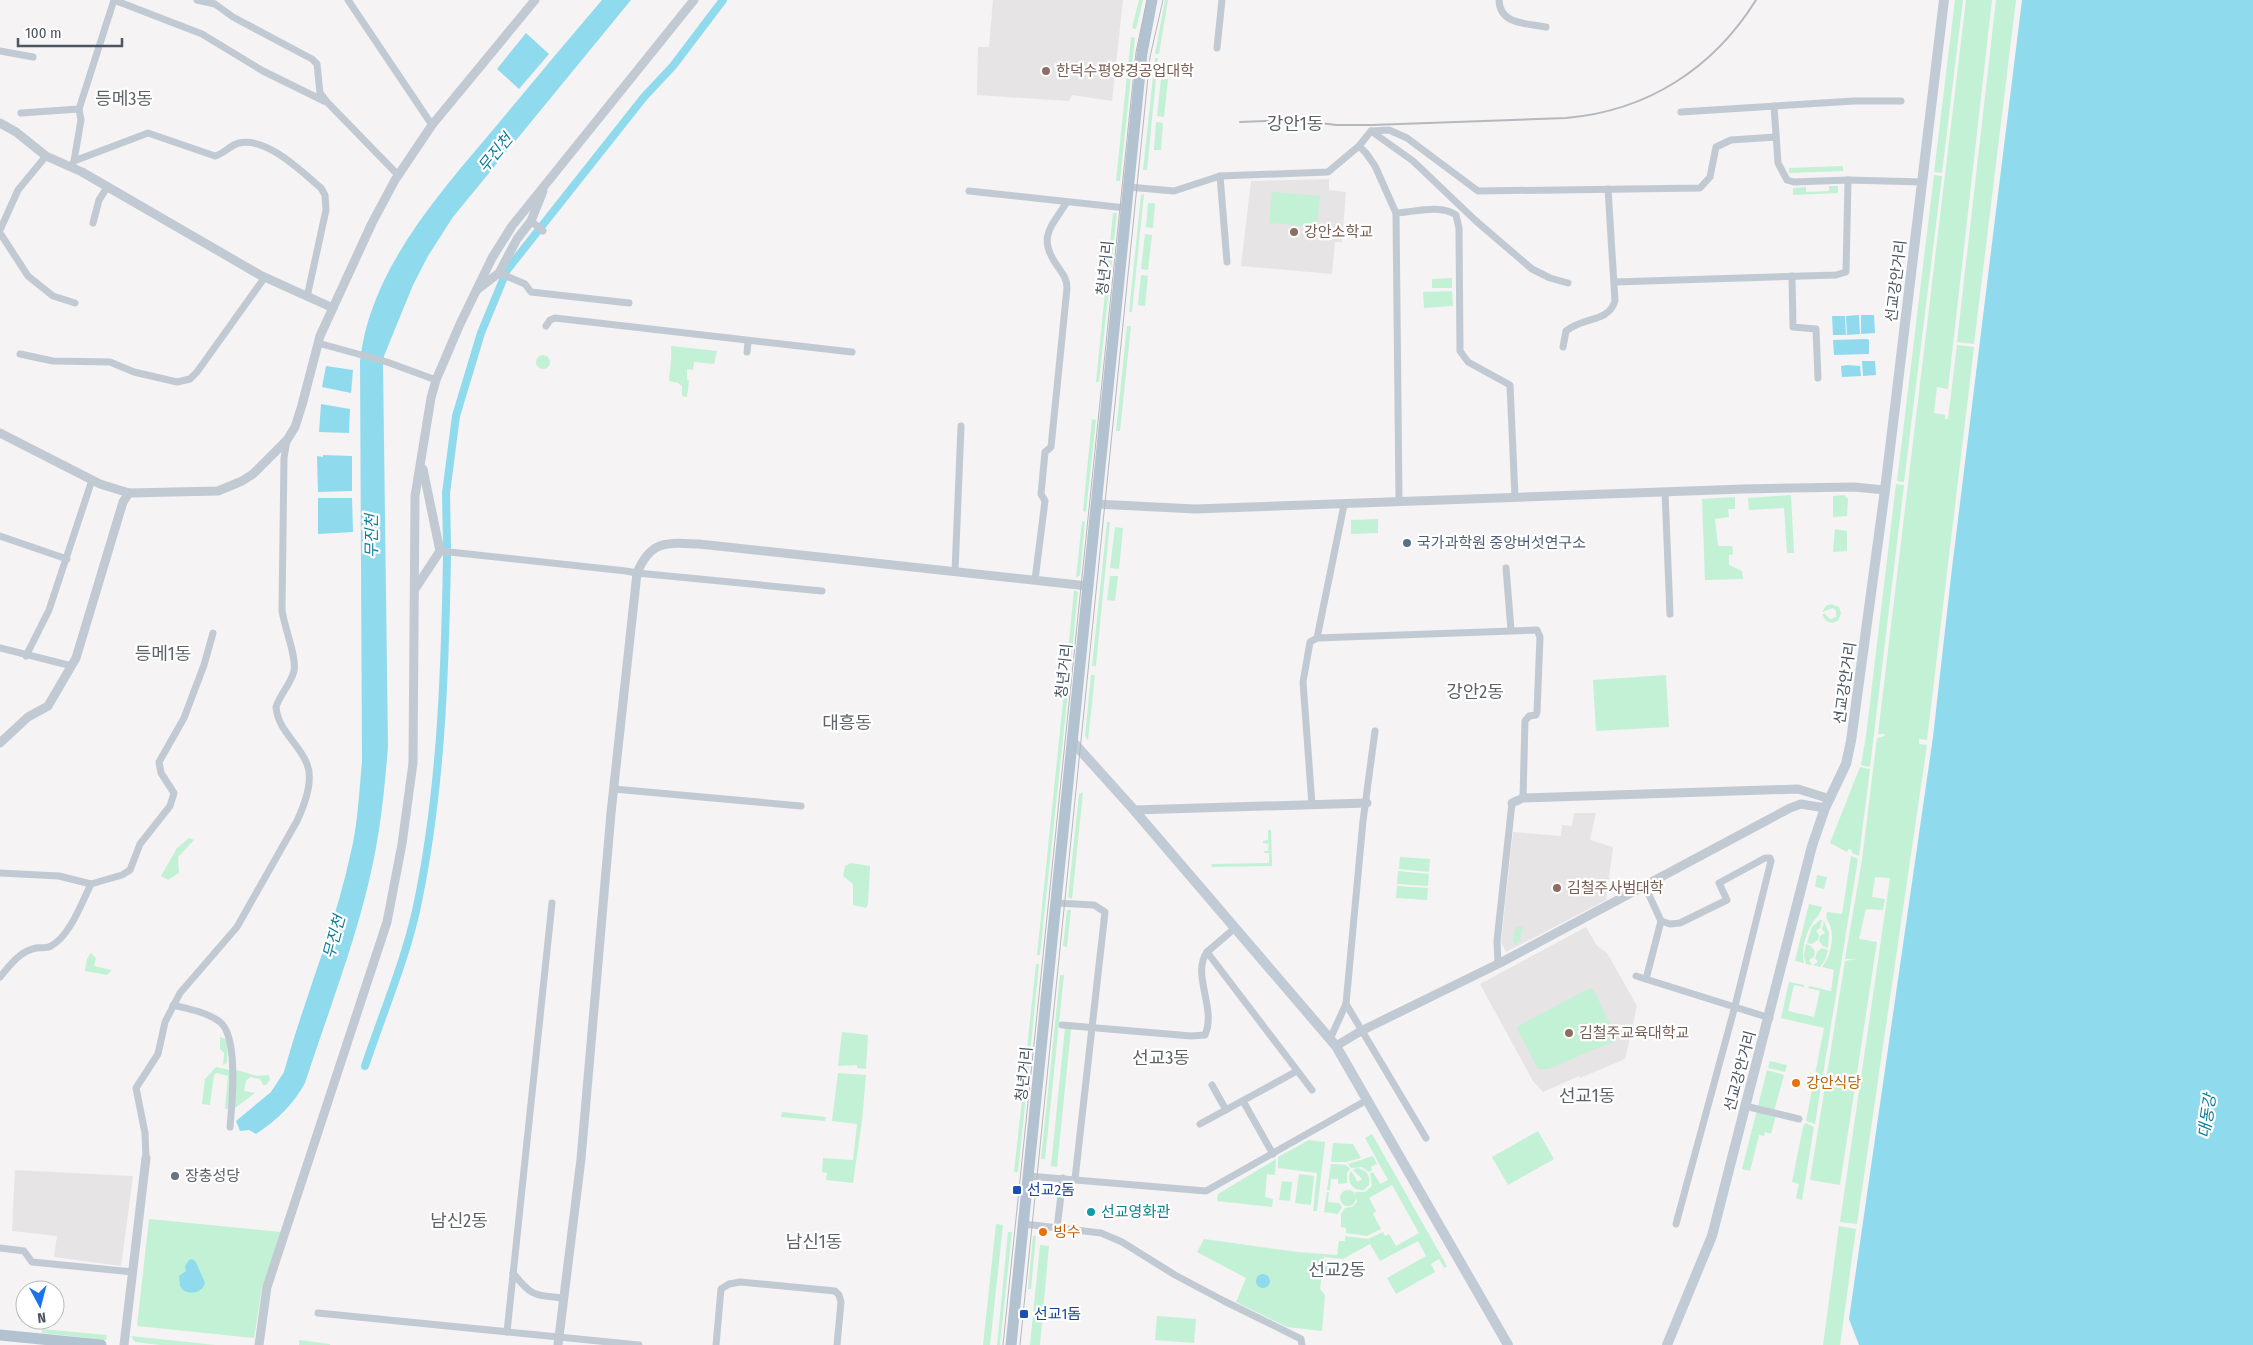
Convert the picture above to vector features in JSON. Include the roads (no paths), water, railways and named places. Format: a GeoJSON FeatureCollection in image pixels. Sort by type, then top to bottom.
{"type":"FeatureCollection","features":[{"type":"Feature","properties":{"kind":"main road","name":"청년거리"},"geometry":{"type":"LineString","coordinates":[[1011,1345],[1142,53],[1152,0]]}},
{"type":"Feature","properties":{"kind":"main road","name":"선교강안거리"},"geometry":{"type":"LineString","coordinates":[[1667,1345],[1712,1236],[1770,1018],[1812,846],[1827,803],[1846,764],[1857,708],[1885,490],[1944,0]]}},
{"type":"Feature","properties":{"kind":"main road"},"geometry":{"type":"LineString","coordinates":[[1072,741],[1134,810],[1333,1042],[1508,1345]]}},
{"type":"Feature","properties":{"kind":"main road"},"geometry":{"type":"LineString","coordinates":[[0,1335],[101,1345]]}},
{"type":"Feature","properties":{"kind":"street"},"geometry":{"type":"LineString","coordinates":[[73,164],[80,120],[79,109],[114,0],[202,34],[263,72],[327,102]]}},
{"type":"Feature","properties":{"kind":"street"},"geometry":{"type":"LineString","coordinates":[[197,0],[215,4],[233,17],[312,59],[317,64],[320,92],[327,102],[398,175]]}},
{"type":"Feature","properties":{"kind":"street"},"geometry":{"type":"LineString","coordinates":[[348,0],[432,125]]}},
{"type":"Feature","properties":{"kind":"street"},"geometry":{"type":"LineString","coordinates":[[0,433],[92,480],[129,493],[218,491],[242,482],[287,440],[295,427],[318,343],[372,223],[398,175],[432,125],[535,0]]}},
{"type":"Feature","properties":{"kind":"street"},"geometry":{"type":"LineString","coordinates":[[259,1345],[267,1286],[387,922],[402,844],[414,763],[415,496],[422,464],[426,425],[436,380],[476,290],[492,258],[512,226],[694,0]]}},
{"type":"Feature","properties":{"kind":"street"},"geometry":{"type":"LineString","coordinates":[[1217,48],[1222,0]]}},
{"type":"Feature","properties":{"kind":"street"},"geometry":{"type":"LineString","coordinates":[[1499,0],[1499,10],[1506,19],[1546,27]]}},
{"type":"Feature","properties":{"kind":"street"},"geometry":{"type":"LineString","coordinates":[[0,51],[33,57]]}},
{"type":"Feature","properties":{"kind":"street"},"geometry":{"type":"LineString","coordinates":[[1681,112],[1901,101]]}},
{"type":"Feature","properties":{"kind":"street"},"geometry":{"type":"LineString","coordinates":[[1774,106],[1778,167],[1782,169],[1787,180],[1794,182],[1848,180],[1923,182]]}},
{"type":"Feature","properties":{"kind":"street"},"geometry":{"type":"LineString","coordinates":[[21,113],[79,109]]}},
{"type":"Feature","properties":{"kind":"street"},"geometry":{"type":"LineString","coordinates":[[0,123],[16,132],[46,156],[73,164],[266,277],[333,308]]}},
{"type":"Feature","properties":{"kind":"street"},"geometry":{"type":"LineString","coordinates":[[1128,188],[1174,191],[1220,176],[1328,172],[1359,146],[1371,131],[1389,130],[1407,138],[1478,191],[1700,188],[1710,177],[1716,147],[1731,140],[1776,137]]}},
{"type":"Feature","properties":{"kind":"street"},"geometry":{"type":"LineString","coordinates":[[1371,131],[1413,161],[1476,221],[1532,269],[1550,278],[1568,283]]}},
{"type":"Feature","properties":{"kind":"street"},"geometry":{"type":"LineString","coordinates":[[73,164],[148,133],[215,156],[232,145],[240,143],[260,144],[277,153],[321,188],[325,195],[326,210],[307,297]]}},
{"type":"Feature","properties":{"kind":"street"},"geometry":{"type":"LineString","coordinates":[[1359,146],[1366,152],[1375,166],[1396,213],[1399,501]]}},
{"type":"Feature","properties":{"kind":"street"},"geometry":{"type":"LineString","coordinates":[[46,156],[18,190],[0,231],[28,276],[53,296],[75,303]]}},
{"type":"Feature","properties":{"kind":"street"},"geometry":{"type":"LineString","coordinates":[[1220,176],[1226,262]]}},
{"type":"Feature","properties":{"kind":"street"},"geometry":{"type":"LineString","coordinates":[[1615,282],[1836,275],[1846,272],[1848,180]]}},
{"type":"Feature","properties":{"kind":"street"},"geometry":{"type":"LineString","coordinates":[[476,290],[503,275],[517,239],[533,223],[547,183]]}},
{"type":"Feature","properties":{"kind":"street"},"geometry":{"type":"LineString","coordinates":[[93,223],[99,200],[108,186]]}},
{"type":"Feature","properties":{"kind":"street"},"geometry":{"type":"LineString","coordinates":[[1563,347],[1566,331],[1575,324],[1612,311],[1615,301],[1608,189]]}},
{"type":"Feature","properties":{"kind":"street"},"geometry":{"type":"LineString","coordinates":[[969,191],[1126,208]]}},
{"type":"Feature","properties":{"kind":"street"},"geometry":{"type":"LineString","coordinates":[[1035,580],[1045,501],[1041,494],[1045,452],[1051,447],[1067,288],[1067,280],[1050,256],[1047,248],[1048,229],[1066,202]]}},
{"type":"Feature","properties":{"kind":"street"},"geometry":{"type":"LineString","coordinates":[[1396,213],[1442,210],[1450,211],[1456,215],[1459,228],[1460,351],[1468,362],[1510,385],[1515,497]]}},
{"type":"Feature","properties":{"kind":"street"},"geometry":{"type":"LineString","coordinates":[[533,223],[543,231]]}},
{"type":"Feature","properties":{"kind":"street"},"geometry":{"type":"LineString","coordinates":[[503,275],[526,284],[531,292],[628,303]]}},
{"type":"Feature","properties":{"kind":"street"},"geometry":{"type":"LineString","coordinates":[[1792,276],[1793,327],[1816,329],[1818,378]]}},
{"type":"Feature","properties":{"kind":"street"},"geometry":{"type":"LineString","coordinates":[[20,354],[54,361],[110,362],[134,372],[164,380],[184,382],[197,372],[266,277]]}},
{"type":"Feature","properties":{"kind":"street"},"geometry":{"type":"LineString","coordinates":[[546,326],[550,320],[555,318],[748,342],[852,352]]}},
{"type":"Feature","properties":{"kind":"street"},"geometry":{"type":"LineString","coordinates":[[747,352],[748,342]]}},
{"type":"Feature","properties":{"kind":"street"},"geometry":{"type":"LineString","coordinates":[[318,343],[387,362],[436,380]]}},
{"type":"Feature","properties":{"kind":"street"},"geometry":{"type":"LineString","coordinates":[[955,572],[961,426]]}},
{"type":"Feature","properties":{"kind":"street"},"geometry":{"type":"LineString","coordinates":[[124,1345],[146,1158],[145,1133],[136,1088],[158,1054],[165,1022],[180,993],[237,927],[297,821],[303,807],[309,778],[308,766],[284,732],[277,713],[278,702],[294,674],[295,668],[284,626],[282,610],[284,458],[287,440]]}},
{"type":"Feature","properties":{"kind":"street"},"geometry":{"type":"LineString","coordinates":[[415,589],[440,551],[422,464]]}},
{"type":"Feature","properties":{"kind":"street"},"geometry":{"type":"LineString","coordinates":[[26,656],[49,610],[67,559],[83,502],[92,480]]}},
{"type":"Feature","properties":{"kind":"street"},"geometry":{"type":"LineString","coordinates":[[1096,504],[1195,510],[1665,492],[1854,487],[1885,490]]}},
{"type":"Feature","properties":{"kind":"street"},"geometry":{"type":"LineString","coordinates":[[1665,492],[1670,614]]}},
{"type":"Feature","properties":{"kind":"street"},"geometry":{"type":"LineString","coordinates":[[0,743],[28,717],[48,706],[72,666],[123,502],[129,493]]}},
{"type":"Feature","properties":{"kind":"street"},"geometry":{"type":"LineString","coordinates":[[1317,638],[1344,505]]}},
{"type":"Feature","properties":{"kind":"street"},"geometry":{"type":"LineString","coordinates":[[0,536],[67,559]]}},
{"type":"Feature","properties":{"kind":"street"},"geometry":{"type":"LineString","coordinates":[[559,1341],[581,1159],[614,789],[636,573],[642,559],[654,548],[668,542],[1088,586]]}},
{"type":"Feature","properties":{"kind":"street"},"geometry":{"type":"LineString","coordinates":[[440,551],[822,591]]}},
{"type":"Feature","properties":{"kind":"street"},"geometry":{"type":"LineString","coordinates":[[1506,568],[1511,630]]}},
{"type":"Feature","properties":{"kind":"street"},"geometry":{"type":"LineString","coordinates":[[1312,805],[1303,682],[1310,642],[1317,638],[1537,630],[1540,637],[1537,712],[1536,715],[1529,716],[1525,720],[1523,798]]}},
{"type":"Feature","properties":{"kind":"street"},"geometry":{"type":"LineString","coordinates":[[0,873],[59,876],[91,884],[122,875],[130,870],[140,844],[170,806],[174,793],[161,773],[159,762],[174,739],[192,701],[213,633]]}},
{"type":"Feature","properties":{"kind":"street"},"geometry":{"type":"LineString","coordinates":[[0,648],[26,656],[56,660],[72,666]]}},
{"type":"Feature","properties":{"kind":"street"},"geometry":{"type":"LineString","coordinates":[[1333,1042],[1346,1004],[1364,820],[1375,731]]}},
{"type":"Feature","properties":{"kind":"street"},"geometry":{"type":"LineString","coordinates":[[614,789],[801,806]]}},
{"type":"Feature","properties":{"kind":"street"},"geometry":{"type":"LineString","coordinates":[[1498,964],[1497,941],[1512,803],[1523,798],[1798,789],[1827,803]]}},
{"type":"Feature","properties":{"kind":"street"},"geometry":{"type":"LineString","coordinates":[[1333,1042],[1361,1031],[1498,964],[1644,884],[1790,808],[1801,804],[1827,803]]}},
{"type":"Feature","properties":{"kind":"street"},"geometry":{"type":"LineString","coordinates":[[1134,810],[1367,804]]}},
{"type":"Feature","properties":{"kind":"street"},"geometry":{"type":"LineString","coordinates":[[1661,921],[1670,924],[1680,923],[1727,900],[1719,883],[1770,858],[1771,861],[1735,1006],[1676,1224]]}},
{"type":"Feature","properties":{"kind":"street"},"geometry":{"type":"LineString","coordinates":[[0,977],[13,961],[24,952],[36,948],[47,948],[59,940],[73,920],[91,884]]}},
{"type":"Feature","properties":{"kind":"street"},"geometry":{"type":"LineString","coordinates":[[1644,884],[1661,921],[1646,979]]}},
{"type":"Feature","properties":{"kind":"street"},"geometry":{"type":"LineString","coordinates":[[507,1332],[552,903]]}},
{"type":"Feature","properties":{"kind":"street"},"geometry":{"type":"LineString","coordinates":[[1056,903],[1094,905],[1105,912],[1075,1179]]}},
{"type":"Feature","properties":{"kind":"street"},"geometry":{"type":"LineString","coordinates":[[1062,1024],[1191,1036],[1205,1035],[1208,1029],[1209,1013],[1201,968],[1202,959],[1207,952],[1235,928]]}},
{"type":"Feature","properties":{"kind":"street"},"geometry":{"type":"LineString","coordinates":[[1207,952],[1312,1090]]}},
{"type":"Feature","properties":{"kind":"street"},"geometry":{"type":"LineString","coordinates":[[1636,976],[1770,1018]]}},
{"type":"Feature","properties":{"kind":"street"},"geometry":{"type":"LineString","coordinates":[[1346,1004],[1361,1031],[1370,1040],[1426,1138]]}},
{"type":"Feature","properties":{"kind":"street"},"geometry":{"type":"LineString","coordinates":[[173,1005],[207,1014],[221,1022],[227,1029],[233,1065],[230,1127]]}},
{"type":"Feature","properties":{"kind":"street"},"geometry":{"type":"LineString","coordinates":[[1200,1124],[1298,1071]]}},
{"type":"Feature","properties":{"kind":"street"},"geometry":{"type":"LineString","coordinates":[[1212,1085],[1226,1110]]}},
{"type":"Feature","properties":{"kind":"street"},"geometry":{"type":"LineString","coordinates":[[1028,1176],[1206,1191],[1368,1100]]}},
{"type":"Feature","properties":{"kind":"street"},"geometry":{"type":"LineString","coordinates":[[1243,1101],[1273,1154]]}},
{"type":"Feature","properties":{"kind":"street"},"geometry":{"type":"LineString","coordinates":[[1746,1106],[1798,1120]]}},
{"type":"Feature","properties":{"kind":"street"},"geometry":{"type":"LineString","coordinates":[[1057,1228],[1062,1178]]}},
{"type":"Feature","properties":{"kind":"street"},"geometry":{"type":"LineString","coordinates":[[1024,1224],[1101,1233],[1122,1242],[1183,1279],[1302,1339],[1302,1345]]}},
{"type":"Feature","properties":{"kind":"street"},"geometry":{"type":"LineString","coordinates":[[0,1248],[24,1251],[32,1262],[132,1272]]}},
{"type":"Feature","properties":{"kind":"street"},"geometry":{"type":"LineString","coordinates":[[513,1272],[527,1291],[537,1295],[564,1298]]}},
{"type":"Feature","properties":{"kind":"street"},"geometry":{"type":"LineString","coordinates":[[716,1345],[721,1289],[729,1284],[740,1282],[834,1291],[840,1295],[841,1302],[837,1345]]}},
{"type":"Feature","properties":{"kind":"street"},"geometry":{"type":"LineString","coordinates":[[318,1313],[507,1332],[559,1341],[639,1345]]}},
{"type":"Feature","properties":{"kind":"water","name":"무진천"},"geometry":{"type":"Polygon","coordinates":[[[602,0],[631,0],[453,217],[428,256],[413,285],[384,356],[388,746],[376,849],[367,890],[351,946],[305,1083],[290,1105],[264,1129],[256,1134],[249,1130],[240,1131],[236,1121],[271,1092],[284,1072],[336,911],[355,833],[362,761],[360,361],[366,327],[378,295],[393,264],[431,205],[602,0]]]}},
{"type":"Feature","properties":{"kind":"water","name":"대동강"},"geometry":{"type":"Polygon","coordinates":[[[2022,0],[2253,0],[2253,1345],[1859,1345],[1849,1319],[1933,737],[2022,0]]]}},
{"type":"Feature","properties":{"kind":"water"},"geometry":{"type":"Polygon","coordinates":[[[526,33],[549,54],[519,89],[497,69],[526,33]]]}},
{"type":"Feature","properties":{"kind":"water"},"geometry":{"type":"Polygon","coordinates":[[[1859,315],[1860,334],[1847,335],[1846,316],[1859,315]]]}},
{"type":"Feature","properties":{"kind":"water"},"geometry":{"type":"Polygon","coordinates":[[[1861,315],[1874,315],[1875,333],[1861,334],[1861,315]]]}},
{"type":"Feature","properties":{"kind":"water"},"geometry":{"type":"Polygon","coordinates":[[[1832,316],[1845,316],[1846,335],[1833,335],[1832,316]]]}},
{"type":"Feature","properties":{"kind":"water"},"geometry":{"type":"Polygon","coordinates":[[[1833,340],[1869,340],[1869,354],[1834,355],[1833,340]]]}},
{"type":"Feature","properties":{"kind":"water"},"geometry":{"type":"Polygon","coordinates":[[[1862,361],[1875,361],[1876,375],[1863,376],[1862,361]]]}},
{"type":"Feature","properties":{"kind":"water"},"geometry":{"type":"Polygon","coordinates":[[[326,366],[353,370],[351,393],[322,387],[326,366]]]}},
{"type":"Feature","properties":{"kind":"water"},"geometry":{"type":"Polygon","coordinates":[[[1841,366],[1860,366],[1861,376],[1842,377],[1841,366]]]}},
{"type":"Feature","properties":{"kind":"water"},"geometry":{"type":"Polygon","coordinates":[[[321,404],[350,409],[349,433],[319,432],[321,404]]]}},
{"type":"Feature","properties":{"kind":"water"},"geometry":{"type":"Polygon","coordinates":[[[323,455],[352,456],[352,491],[318,492],[317,456],[323,457],[323,455]]]}},
{"type":"Feature","properties":{"kind":"water"},"geometry":{"type":"Polygon","coordinates":[[[318,498],[352,498],[353,532],[318,534],[318,498]]]}},
{"type":"Feature","properties":{"kind":"water"},"geometry":{"type":"Polygon","coordinates":[[[192,1259],[196,1262],[205,1283],[199,1291],[193,1293],[183,1290],[180,1286],[179,1276],[186,1271],[185,1266],[192,1259]]]}},
{"type":"Feature","properties":{"kind":"water"},"geometry":{"type":"Polygon","coordinates":[[[1260,1274],[1266,1274],[1270,1281],[1266,1288],[1260,1288],[1256,1284],[1256,1278],[1260,1274]]]}},
{"type":"Feature","properties":{"kind":"waterway"},"geometry":{"type":"LineString","coordinates":[[447,547],[446,493],[456,416],[481,333],[507,270],[644,97],[673,66],[723,0]]}},
{"type":"Feature","properties":{"kind":"waterway"},"geometry":{"type":"LineString","coordinates":[[365,1066],[411,931],[424,867],[431,823],[440,735],[445,646],[447,556]]}},
{"type":"Feature","properties":{"kind":"tram line"},"geometry":{"type":"LineString","coordinates":[[1003,1345],[1136,52],[1147,0]]}},
{"type":"Feature","properties":{"kind":"tram line"},"geometry":{"type":"LineString","coordinates":[[1020,1345],[1150,57],[1163,0]]}},
{"type":"Feature","properties":{"kind":"railway"},"geometry":{"type":"LineString","coordinates":[[1240,122],[1292,120],[1337,125],[1372,125],[1566,118],[1596,114],[1650,96],[1698,66],[1720,47],[1739,25],[1756,0]]}},
{"type":"Feature","properties":{"kind":"place","name":"한덕수평양경공업대학"},"geometry":{"type":"Point","coordinates":[1046,71]}},
{"type":"Feature","properties":{"kind":"place","name":"강안소학교"},"geometry":{"type":"Point","coordinates":[1294,232]}},
{"type":"Feature","properties":{"kind":"place","name":"국가과학원 중앙버섯연구소"},"geometry":{"type":"Point","coordinates":[1407,543]}},
{"type":"Feature","properties":{"kind":"place","name":"김철주사범대학"},"geometry":{"type":"Point","coordinates":[1557,888]}},
{"type":"Feature","properties":{"kind":"place","name":"김철주교육대학교"},"geometry":{"type":"Point","coordinates":[1569,1033]}},
{"type":"Feature","properties":{"kind":"place","name":"강안식당"},"geometry":{"type":"Point","coordinates":[1796,1083]}},
{"type":"Feature","properties":{"kind":"place","name":"장충성당"},"geometry":{"type":"Point","coordinates":[175,1176]}},
{"type":"Feature","properties":{"kind":"place","name":"선교2돔"},"geometry":{"type":"Point","coordinates":[1017,1190]}},
{"type":"Feature","properties":{"kind":"place","name":"선교영화관"},"geometry":{"type":"Point","coordinates":[1091,1212]}},
{"type":"Feature","properties":{"kind":"place","name":"빙수"},"geometry":{"type":"Point","coordinates":[1043,1232]}},
{"type":"Feature","properties":{"kind":"place","name":"선교1돔"},"geometry":{"type":"Point","coordinates":[1024,1314]}},
{"type":"Feature","properties":{"kind":"district","name":"등메3동"},"geometry":{"type":"Point","coordinates":[124,99]}},
{"type":"Feature","properties":{"kind":"district","name":"강안1동"},"geometry":{"type":"Point","coordinates":[1295,124]}},
{"type":"Feature","properties":{"kind":"district","name":"등메1동"},"geometry":{"type":"Point","coordinates":[163,654]}},
{"type":"Feature","properties":{"kind":"district","name":"강안2동"},"geometry":{"type":"Point","coordinates":[1475,692]}},
{"type":"Feature","properties":{"kind":"district","name":"대흥동"},"geometry":{"type":"Point","coordinates":[847,723]}},
{"type":"Feature","properties":{"kind":"district","name":"선교3동"},"geometry":{"type":"Point","coordinates":[1161,1058]}},
{"type":"Feature","properties":{"kind":"district","name":"선교1동"},"geometry":{"type":"Point","coordinates":[1587,1096]}},
{"type":"Feature","properties":{"kind":"district","name":"남신2동"},"geometry":{"type":"Point","coordinates":[459,1221]}},
{"type":"Feature","properties":{"kind":"district","name":"남신1동"},"geometry":{"type":"Point","coordinates":[814,1242]}},
{"type":"Feature","properties":{"kind":"district","name":"선교2동"},"geometry":{"type":"Point","coordinates":[1337,1270]}}]}
